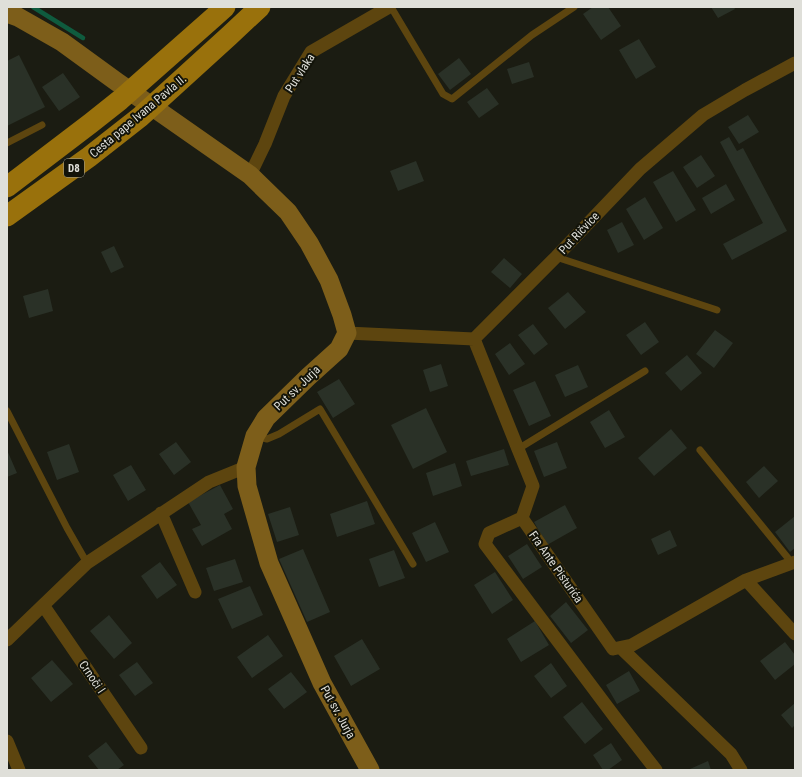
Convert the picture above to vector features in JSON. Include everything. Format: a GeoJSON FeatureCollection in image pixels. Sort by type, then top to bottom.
{"type":"FeatureCollection","features":[{"type":"Feature","properties":{"kind":"main road","name":"Cesta pape Ivana Pavla II."},"geometry":{"type":"LineString","coordinates":[[7,187],[91,123],[118,91],[143,80],[225,7]]}},
{"type":"Feature","properties":{"kind":"main road","name":"Cesta pape Ivana Pavla II."},"geometry":{"type":"LineString","coordinates":[[7,216],[89,157],[140,117],[260,7]]}},
{"type":"Feature","properties":{"kind":"street","name":"Put vlaka"},"geometry":{"type":"LineString","coordinates":[[250,175],[265,144],[284,96],[311,52],[390,7]]}},
{"type":"Feature","properties":{"kind":"street"},"geometry":{"type":"LineString","coordinates":[[7,13],[18,17],[62,42],[118,91],[250,175],[288,212],[309,243],[329,280],[342,315],[346,333],[474,339]]}},
{"type":"Feature","properties":{"kind":"street","name":"Put Ričvice"},"geometry":{"type":"LineString","coordinates":[[474,339],[556,257],[640,168],[703,115],[795,63]]}},
{"type":"Feature","properties":{"kind":"street","name":"Put sv. Jurja"},"geometry":{"type":"LineString","coordinates":[[346,333],[339,348],[266,418],[255,436],[246,467],[247,486],[270,563],[322,683],[370,770]]}},
{"type":"Feature","properties":{"kind":"street","name":"Fra Ante Pisturića"},"geometry":{"type":"LineString","coordinates":[[474,339],[533,486],[522,518],[613,649],[621,648]]}},
{"type":"Feature","properties":{"kind":"street"},"geometry":{"type":"LineString","coordinates":[[7,640],[87,563],[209,482],[246,467]]}},
{"type":"Feature","properties":{"kind":"street"},"geometry":{"type":"LineString","coordinates":[[161,513],[195,592]]}},
{"type":"Feature","properties":{"kind":"street"},"geometry":{"type":"LineString","coordinates":[[522,518],[489,533],[485,544],[656,770]]}},
{"type":"Feature","properties":{"kind":"street"},"geometry":{"type":"LineString","coordinates":[[621,648],[632,645],[746,580],[794,562]]}},
{"type":"Feature","properties":{"kind":"street"},"geometry":{"type":"LineString","coordinates":[[746,580],[795,634]]}},
{"type":"Feature","properties":{"kind":"street","name":"Crnoči l"},"geometry":{"type":"LineString","coordinates":[[43,605],[141,748]]}},
{"type":"Feature","properties":{"kind":"street"},"geometry":{"type":"LineString","coordinates":[[621,648],[731,754],[741,770]]}},
{"type":"Feature","properties":{"kind":"street"},"geometry":{"type":"LineString","coordinates":[[7,741],[19,770]]}},
{"type":"Feature","properties":{"kind":"lane"},"geometry":{"type":"LineString","coordinates":[[390,7],[443,94],[452,99],[532,35],[574,7]]}},
{"type":"Feature","properties":{"kind":"lane"},"geometry":{"type":"LineString","coordinates":[[7,142],[42,125]]}},
{"type":"Feature","properties":{"kind":"lane"},"geometry":{"type":"LineString","coordinates":[[556,257],[717,310]]}},
{"type":"Feature","properties":{"kind":"lane"},"geometry":{"type":"LineString","coordinates":[[518,450],[645,372]]}},
{"type":"Feature","properties":{"kind":"lane"},"geometry":{"type":"LineString","coordinates":[[255,436],[267,439],[279,434],[320,409],[412,564]]}},
{"type":"Feature","properties":{"kind":"lane"},"geometry":{"type":"LineString","coordinates":[[7,411],[56,507],[87,563]]}},
{"type":"Feature","properties":{"kind":"lane"},"geometry":{"type":"LineString","coordinates":[[700,450],[794,562]]}},
{"type":"Feature","properties":{"kind":"building"},"geometry":{"type":"Polygon","coordinates":[[[593,7],[608,7],[621,26],[601,40],[583,14],[593,7]]]}},
{"type":"Feature","properties":{"kind":"building"},"geometry":{"type":"Polygon","coordinates":[[[711,7],[734,7],[735,9],[718,18],[711,7]]]}},
{"type":"Feature","properties":{"kind":"building"},"geometry":{"type":"Polygon","coordinates":[[[639,39],[656,67],[636,79],[619,50],[639,39]]]}},
{"type":"Feature","properties":{"kind":"building"},"geometry":{"type":"Polygon","coordinates":[[[19,55],[45,107],[7,126],[7,61],[19,55]]]}},
{"type":"Feature","properties":{"kind":"building"},"geometry":{"type":"Polygon","coordinates":[[[459,58],[471,74],[450,90],[438,74],[459,58]]]}},
{"type":"Feature","properties":{"kind":"building"},"geometry":{"type":"Polygon","coordinates":[[[529,62],[534,77],[512,84],[507,69],[529,62]]]}},
{"type":"Feature","properties":{"kind":"building"},"geometry":{"type":"Polygon","coordinates":[[[63,73],[80,97],[59,111],[42,87],[63,73]]]}},
{"type":"Feature","properties":{"kind":"building"},"geometry":{"type":"Polygon","coordinates":[[[487,88],[499,104],[479,118],[467,102],[487,88]]]}},
{"type":"Feature","properties":{"kind":"building"},"geometry":{"type":"Polygon","coordinates":[[[748,115],[759,132],[739,144],[728,127],[748,115]]]}},
{"type":"Feature","properties":{"kind":"building"},"geometry":{"type":"Polygon","coordinates":[[[729,137],[737,151],[743,148],[787,231],[732,260],[723,244],[763,223],[720,142],[729,137]]]}},
{"type":"Feature","properties":{"kind":"building"},"geometry":{"type":"Polygon","coordinates":[[[701,155],[715,176],[697,188],[683,167],[701,155]]]}},
{"type":"Feature","properties":{"kind":"building"},"geometry":{"type":"Polygon","coordinates":[[[416,161],[424,181],[398,191],[390,171],[416,161]]]}},
{"type":"Feature","properties":{"kind":"building"},"geometry":{"type":"Polygon","coordinates":[[[673,171],[696,210],[676,222],[653,182],[673,171]]]}},
{"type":"Feature","properties":{"kind":"building"},"geometry":{"type":"Polygon","coordinates":[[[726,184],[735,200],[711,214],[702,198],[726,184]]]}},
{"type":"Feature","properties":{"kind":"building"},"geometry":{"type":"Polygon","coordinates":[[[645,197],[663,228],[644,240],[626,209],[645,197]]]}},
{"type":"Feature","properties":{"kind":"building"},"geometry":{"type":"Polygon","coordinates":[[[622,222],[634,245],[618,253],[607,230],[622,222]]]}},
{"type":"Feature","properties":{"kind":"building"},"geometry":{"type":"Polygon","coordinates":[[[114,246],[124,267],[111,273],[101,252],[114,246]]]}},
{"type":"Feature","properties":{"kind":"building"},"geometry":{"type":"Polygon","coordinates":[[[504,258],[522,274],[510,288],[491,272],[504,258]]]}},
{"type":"Feature","properties":{"kind":"building"},"geometry":{"type":"Polygon","coordinates":[[[48,289],[53,311],[29,318],[23,296],[48,289]]]}},
{"type":"Feature","properties":{"kind":"building"},"geometry":{"type":"Polygon","coordinates":[[[568,292],[586,312],[565,329],[548,308],[568,292]]]}},
{"type":"Feature","properties":{"kind":"building"},"geometry":{"type":"Polygon","coordinates":[[[645,322],[659,342],[641,355],[626,335],[645,322]]]}},
{"type":"Feature","properties":{"kind":"building"},"geometry":{"type":"Polygon","coordinates":[[[533,324],[548,344],[534,355],[518,335],[533,324]]]}},
{"type":"Feature","properties":{"kind":"building"},"geometry":{"type":"Polygon","coordinates":[[[715,330],[733,343],[714,368],[696,354],[715,330]]]}},
{"type":"Feature","properties":{"kind":"building"},"geometry":{"type":"Polygon","coordinates":[[[510,343],[525,364],[509,375],[495,354],[510,343]]]}},
{"type":"Feature","properties":{"kind":"building"},"geometry":{"type":"Polygon","coordinates":[[[687,355],[702,373],[681,391],[665,373],[687,355]]]}},
{"type":"Feature","properties":{"kind":"building"},"geometry":{"type":"Polygon","coordinates":[[[441,364],[448,386],[430,392],[423,370],[441,364]]]}},
{"type":"Feature","properties":{"kind":"building"},"geometry":{"type":"Polygon","coordinates":[[[578,365],[588,387],[565,397],[555,375],[578,365]]]}},
{"type":"Feature","properties":{"kind":"building"},"geometry":{"type":"Polygon","coordinates":[[[339,379],[355,404],[333,418],[317,392],[339,379]]]}},
{"type":"Feature","properties":{"kind":"building"},"geometry":{"type":"Polygon","coordinates":[[[535,381],[551,416],[529,426],[513,390],[535,381]]]}},
{"type":"Feature","properties":{"kind":"building"},"geometry":{"type":"Polygon","coordinates":[[[426,408],[447,452],[413,469],[391,425],[426,408]]]}},
{"type":"Feature","properties":{"kind":"building"},"geometry":{"type":"Polygon","coordinates":[[[609,410],[625,437],[605,448],[590,422],[609,410]]]}},
{"type":"Feature","properties":{"kind":"building"},"geometry":{"type":"Polygon","coordinates":[[[671,429],[687,448],[654,476],[638,458],[671,429]]]}},
{"type":"Feature","properties":{"kind":"building"},"geometry":{"type":"Polygon","coordinates":[[[176,442],[191,462],[174,475],[159,454],[176,442]]]}},
{"type":"Feature","properties":{"kind":"building"},"geometry":{"type":"Polygon","coordinates":[[[557,442],[567,468],[544,477],[534,451],[557,442]]]}},
{"type":"Feature","properties":{"kind":"building"},"geometry":{"type":"Polygon","coordinates":[[[69,444],[79,472],[57,480],[47,452],[69,444]]]}},
{"type":"Feature","properties":{"kind":"building"},"geometry":{"type":"Polygon","coordinates":[[[504,449],[509,465],[471,476],[466,461],[504,449]]]}},
{"type":"Feature","properties":{"kind":"building"},"geometry":{"type":"Polygon","coordinates":[[[7,450],[17,473],[7,477],[7,450]]]}},
{"type":"Feature","properties":{"kind":"building"},"geometry":{"type":"Polygon","coordinates":[[[455,463],[462,486],[433,496],[426,473],[455,463]]]}},
{"type":"Feature","properties":{"kind":"building"},"geometry":{"type":"Polygon","coordinates":[[[131,465],[146,490],[128,501],[113,475],[131,465]]]}},
{"type":"Feature","properties":{"kind":"building"},"geometry":{"type":"Polygon","coordinates":[[[764,466],[778,481],[759,498],[746,482],[764,466]]]}},
{"type":"Feature","properties":{"kind":"building"},"geometry":{"type":"Polygon","coordinates":[[[220,485],[233,509],[224,514],[232,529],[202,546],[192,529],[201,525],[188,502],[220,485]]]}},
{"type":"Feature","properties":{"kind":"building"},"geometry":{"type":"Polygon","coordinates":[[[367,501],[375,524],[337,537],[330,514],[367,501]]]}},
{"type":"Feature","properties":{"kind":"building"},"geometry":{"type":"Polygon","coordinates":[[[565,505],[577,528],[547,545],[534,522],[565,505]]]}},
{"type":"Feature","properties":{"kind":"building"},"geometry":{"type":"Polygon","coordinates":[[[290,507],[299,535],[277,542],[268,514],[290,507]]]}},
{"type":"Feature","properties":{"kind":"building"},"geometry":{"type":"Polygon","coordinates":[[[795,516],[795,548],[790,552],[775,532],[795,516]]]}},
{"type":"Feature","properties":{"kind":"building"},"geometry":{"type":"Polygon","coordinates":[[[435,522],[449,552],[426,562],[412,533],[435,522]]]}},
{"type":"Feature","properties":{"kind":"building"},"geometry":{"type":"Polygon","coordinates":[[[670,530],[677,546],[658,555],[651,539],[670,530]]]}},
{"type":"Feature","properties":{"kind":"building"},"geometry":{"type":"Polygon","coordinates":[[[527,544],[542,567],[523,579],[508,556],[527,544]]]}},
{"type":"Feature","properties":{"kind":"building"},"geometry":{"type":"Polygon","coordinates":[[[303,549],[330,612],[307,622],[279,559],[303,549]]]}},
{"type":"Feature","properties":{"kind":"building"},"geometry":{"type":"Polygon","coordinates":[[[394,550],[405,578],[379,587],[369,559],[394,550]]]}},
{"type":"Feature","properties":{"kind":"building"},"geometry":{"type":"Polygon","coordinates":[[[235,559],[243,582],[214,591],[206,568],[235,559]]]}},
{"type":"Feature","properties":{"kind":"building"},"geometry":{"type":"Polygon","coordinates":[[[160,562],[177,585],[157,599],[141,576],[160,562]]]}},
{"type":"Feature","properties":{"kind":"building"},"geometry":{"type":"Polygon","coordinates":[[[495,572],[513,600],[492,614],[474,585],[495,572]]]}},
{"type":"Feature","properties":{"kind":"building"},"geometry":{"type":"Polygon","coordinates":[[[250,586],[263,615],[232,629],[218,599],[250,586]]]}},
{"type":"Feature","properties":{"kind":"building"},"geometry":{"type":"Polygon","coordinates":[[[566,602],[588,630],[571,643],[550,616],[566,602]]]}},
{"type":"Feature","properties":{"kind":"building"},"geometry":{"type":"Polygon","coordinates":[[[109,615],[132,643],[114,659],[90,631],[109,615]]]}},
{"type":"Feature","properties":{"kind":"building"},"geometry":{"type":"Polygon","coordinates":[[[535,621],[549,645],[521,662],[507,639],[535,621]]]}},
{"type":"Feature","properties":{"kind":"building"},"geometry":{"type":"Polygon","coordinates":[[[268,635],[283,656],[252,678],[237,657],[268,635]]]}},
{"type":"Feature","properties":{"kind":"building"},"geometry":{"type":"Polygon","coordinates":[[[362,639],[380,669],[351,686],[334,656],[362,639]]]}},
{"type":"Feature","properties":{"kind":"building"},"geometry":{"type":"Polygon","coordinates":[[[785,642],[795,655],[795,664],[775,680],[760,661],[785,642]]]}},
{"type":"Feature","properties":{"kind":"building"},"geometry":{"type":"Polygon","coordinates":[[[52,660],[73,684],[51,702],[31,678],[52,660]]]}},
{"type":"Feature","properties":{"kind":"building"},"geometry":{"type":"Polygon","coordinates":[[[137,662],[153,683],[135,696],[119,675],[137,662]]]}},
{"type":"Feature","properties":{"kind":"building"},"geometry":{"type":"Polygon","coordinates":[[[551,663],[567,686],[551,698],[534,676],[551,663]]]}},
{"type":"Feature","properties":{"kind":"building"},"geometry":{"type":"Polygon","coordinates":[[[629,671],[640,691],[617,704],[606,685],[629,671]]]}},
{"type":"Feature","properties":{"kind":"building"},"geometry":{"type":"Polygon","coordinates":[[[291,672],[307,692],[284,709],[268,689],[291,672]]]}},
{"type":"Feature","properties":{"kind":"building"},"geometry":{"type":"Polygon","coordinates":[[[582,702],[603,729],[585,744],[563,717],[582,702]]]}},
{"type":"Feature","properties":{"kind":"building"},"geometry":{"type":"Polygon","coordinates":[[[795,703],[795,725],[792,728],[781,715],[795,703]]]}},
{"type":"Feature","properties":{"kind":"building"},"geometry":{"type":"Polygon","coordinates":[[[106,742],[124,765],[117,770],[99,770],[88,756],[106,742]]]}},
{"type":"Feature","properties":{"kind":"building"},"geometry":{"type":"Polygon","coordinates":[[[611,743],[622,760],[608,770],[603,770],[593,755],[611,743]]]}},
{"type":"Feature","properties":{"kind":"building"},"geometry":{"type":"Polygon","coordinates":[[[708,761],[711,770],[690,769],[708,761]]]}},
{"type":"Feature","properties":{"kind":"waterway"},"geometry":{"type":"LineString","coordinates":[[33,7],[83,38]]}}]}
